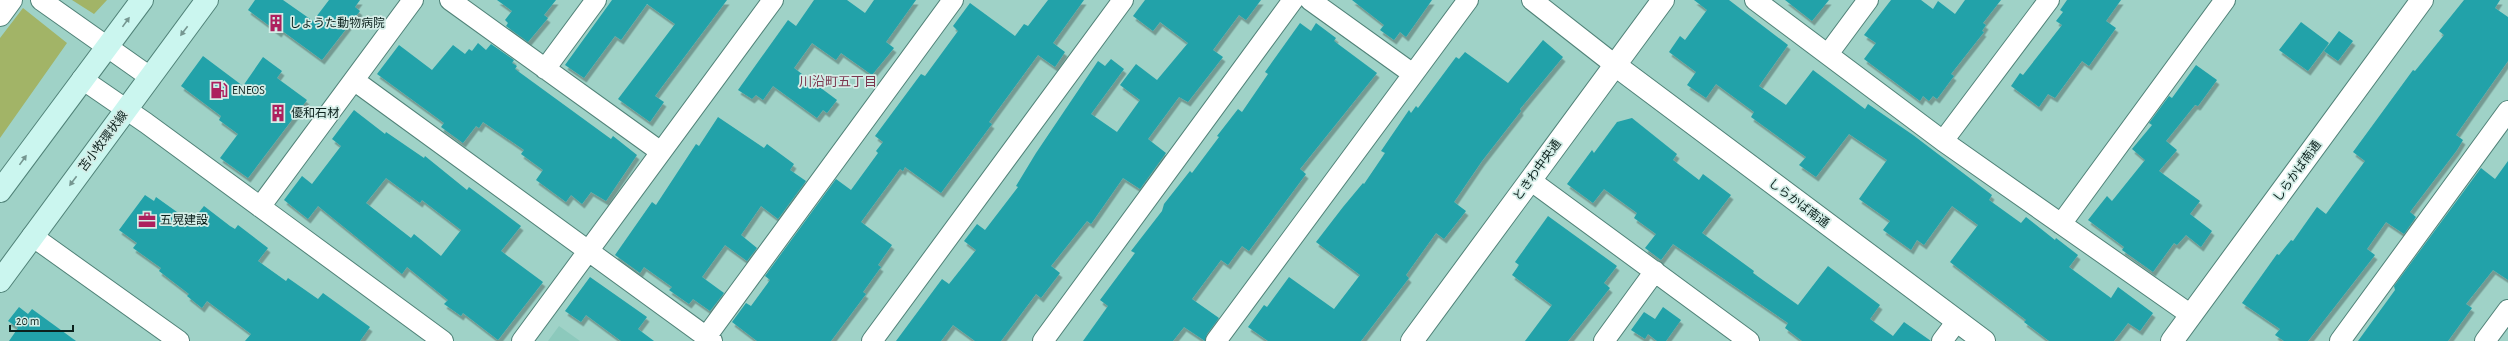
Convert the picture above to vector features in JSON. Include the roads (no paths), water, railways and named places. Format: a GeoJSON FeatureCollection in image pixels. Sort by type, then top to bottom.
{"type":"FeatureCollection","features":[{"type":"Feature","properties":{"kind":"main road"},"geometry":{"type":"LineString","coordinates":[[0,191],[142,0]]}},
{"type":"Feature","properties":{"kind":"main road","name":"苫小牧環状線"},"geometry":{"type":"LineString","coordinates":[[0,281],[207,0]]}},
{"type":"Feature","properties":{"kind":"street"},"geometry":{"type":"LineString","coordinates":[[0,15],[11,0]]}},
{"type":"Feature","properties":{"kind":"street"},"geometry":{"type":"LineString","coordinates":[[41,0],[150,77]]}},
{"type":"Feature","properties":{"kind":"street"},"geometry":{"type":"LineString","coordinates":[[260,207],[413,0]]}},
{"type":"Feature","properties":{"kind":"street"},"geometry":{"type":"LineString","coordinates":[[450,0],[661,152]]}},
{"type":"Feature","properties":{"kind":"street"},"geometry":{"type":"LineString","coordinates":[[545,69],[596,0]]}},
{"type":"Feature","properties":{"kind":"street"},"geometry":{"type":"LineString","coordinates":[[522,341],[773,0]]}},
{"type":"Feature","properties":{"kind":"street"},"geometry":{"type":"LineString","coordinates":[[355,80],[709,339],[953,0]]}},
{"type":"Feature","properties":{"kind":"street"},"geometry":{"type":"LineString","coordinates":[[872,341],[1123,0]]}},
{"type":"Feature","properties":{"kind":"street"},"geometry":{"type":"LineString","coordinates":[[1043,341],[1293,0]]}},
{"type":"Feature","properties":{"kind":"street"},"geometry":{"type":"LineString","coordinates":[[1310,0],[1413,74]]}},
{"type":"Feature","properties":{"kind":"street"},"geometry":{"type":"LineString","coordinates":[[1216,341],[1468,0]]}},
{"type":"Feature","properties":{"kind":"street"},"geometry":{"type":"LineString","coordinates":[[1532,0],[1614,65]]}},
{"type":"Feature","properties":{"kind":"street","name":"ときわ中央通"},"geometry":{"type":"LineString","coordinates":[[1412,341],[1663,0]]}},
{"type":"Feature","properties":{"kind":"street"},"geometry":{"type":"LineString","coordinates":[[1755,0],[1943,141],[2191,315]]}},
{"type":"Feature","properties":{"kind":"street"},"geometry":{"type":"LineString","coordinates":[[1828,54],[1868,0]]}},
{"type":"Feature","properties":{"kind":"street"},"geometry":{"type":"LineString","coordinates":[[1943,141],[2049,0]]}},
{"type":"Feature","properties":{"kind":"street"},"geometry":{"type":"LineString","coordinates":[[2061,224],[2225,0]]}},
{"type":"Feature","properties":{"kind":"street","name":"しらかば南通"},"geometry":{"type":"LineString","coordinates":[[2172,341],[2422,0]]}},
{"type":"Feature","properties":{"kind":"street","name":"しらかば南通"},"geometry":{"type":"LineString","coordinates":[[1614,65],[1984,341]]}},
{"type":"Feature","properties":{"kind":"street"},"geometry":{"type":"LineString","coordinates":[[82,79],[127,109],[443,341]]}},
{"type":"Feature","properties":{"kind":"street"},"geometry":{"type":"LineString","coordinates":[[2340,341],[2508,111]]}},
{"type":"Feature","properties":{"kind":"street"},"geometry":{"type":"LineString","coordinates":[[1530,180],[1749,341]]}},
{"type":"Feature","properties":{"kind":"street"},"geometry":{"type":"LineString","coordinates":[[32,236],[169,338]]}},
{"type":"Feature","properties":{"kind":"street"},"geometry":{"type":"LineString","coordinates":[[1604,341],[1655,271]]}},
{"type":"Feature","properties":{"kind":"street"},"geometry":{"type":"LineString","coordinates":[[2485,341],[2508,310]]}},
{"type":"Feature","properties":{"kind":"street"},"geometry":{"type":"LineString","coordinates":[[1942,341],[1957,321]]}},
{"type":"Feature","properties":{"kind":"place","name":"しょうた動物病院"},"geometry":{"type":"Point","coordinates":[276,23]}},
{"type":"Feature","properties":{"kind":"place","name":"ENEOS"},"geometry":{"type":"Point","coordinates":[219,90]}},
{"type":"Feature","properties":{"kind":"place","name":"優和石材"},"geometry":{"type":"Point","coordinates":[278,113]}},
{"type":"Feature","properties":{"kind":"place","name":"五晃建設"},"geometry":{"type":"Point","coordinates":[147,220]}},
{"type":"Feature","properties":{"kind":"district","name":"川沿町五丁目"},"geometry":{"type":"Point","coordinates":[838,81]}}]}
